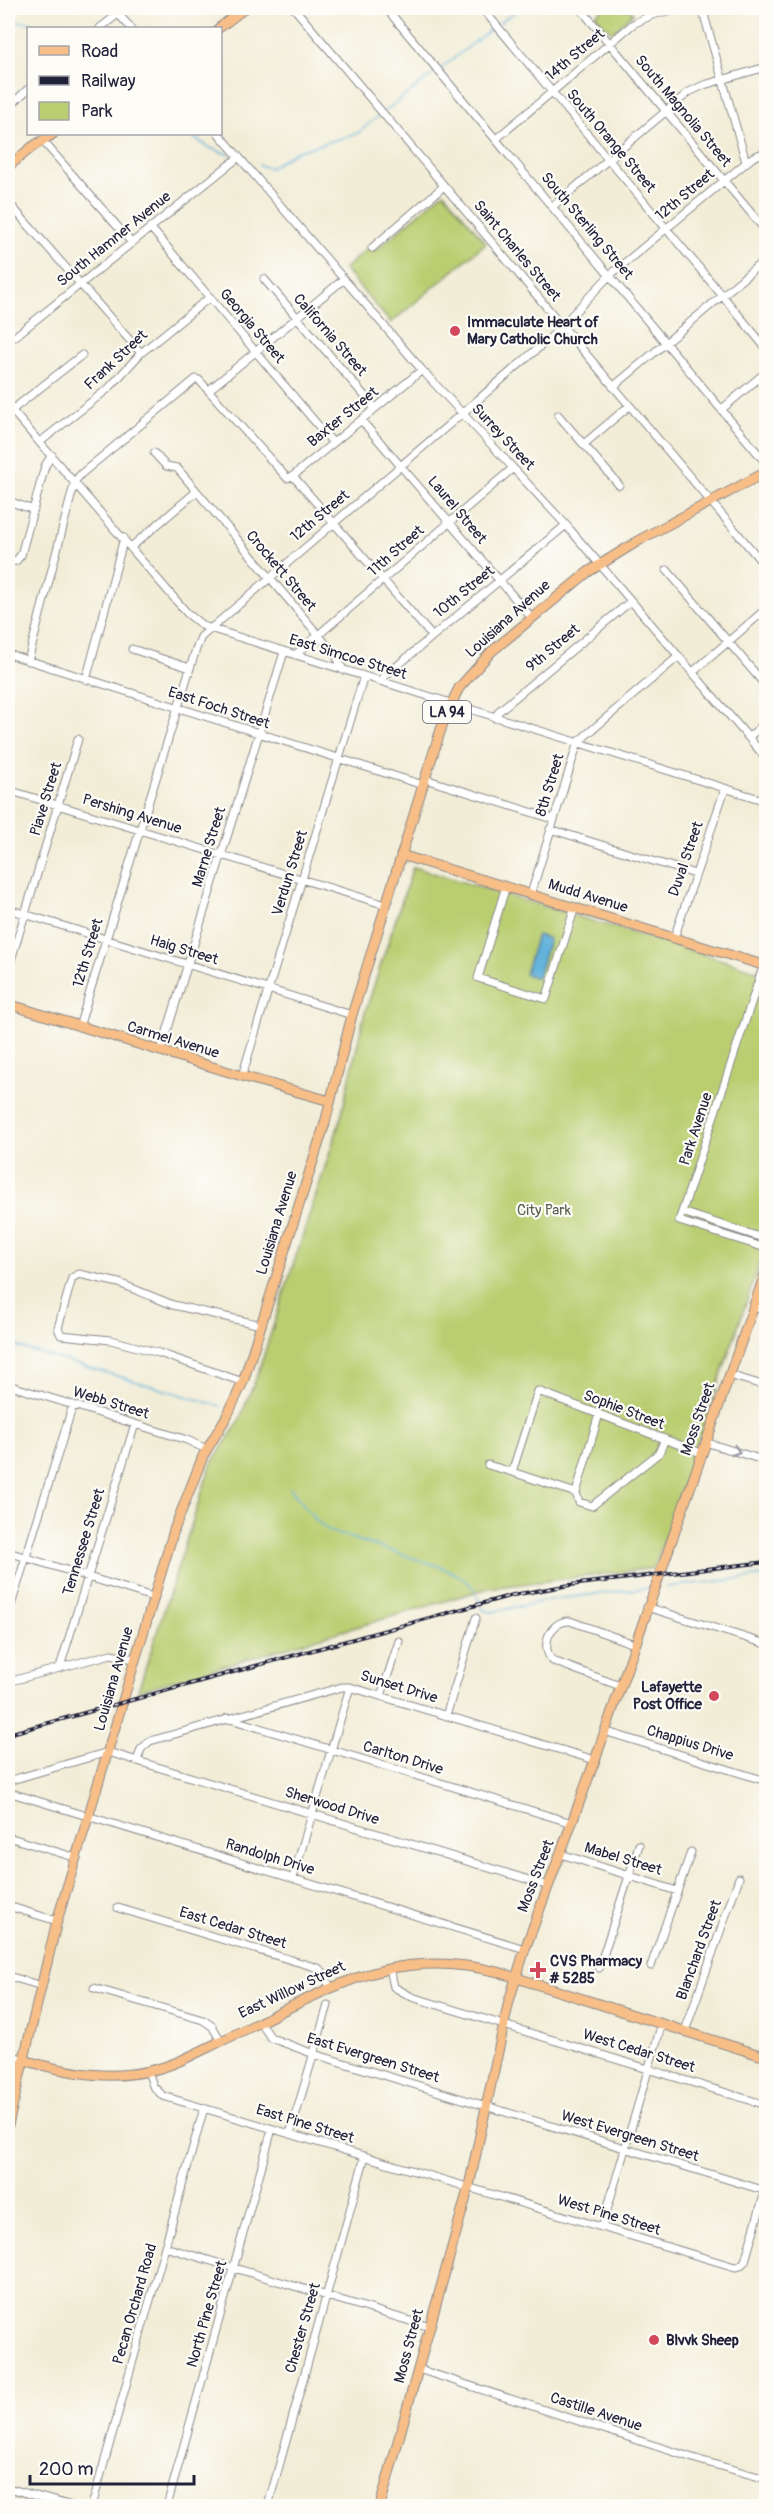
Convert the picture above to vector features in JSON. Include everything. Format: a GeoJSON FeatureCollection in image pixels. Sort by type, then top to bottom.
{"type":"FeatureCollection","features":[{"type":"Feature","properties":{"kind":"main road"},"geometry":{"type":"LineString","coordinates":[[220,27],[245,8]]}},
{"type":"Feature","properties":{"kind":"main road"},"geometry":{"type":"LineString","coordinates":[[8,167],[51,135]]}},
{"type":"Feature","properties":{"kind":"main road","name":"Louisiana Avenue"},"geometry":{"type":"LineString","coordinates":[[8,2125],[57,1921],[153,1597],[187,1492],[206,1449],[228,1414],[243,1382],[330,1101],[352,1015],[401,855],[451,703],[464,681],[478,664],[560,592],[599,564],[766,472]]}},
{"type":"Feature","properties":{"kind":"main road","name":"Mudd Avenue"},"geometry":{"type":"LineString","coordinates":[[401,855],[674,938],[766,963]]}},
{"type":"Feature","properties":{"kind":"main road","name":"Carmel Avenue"},"geometry":{"type":"LineString","coordinates":[[8,1004],[330,1101]]}},
{"type":"Feature","properties":{"kind":"main road","name":"Moss Street"},"geometry":{"type":"LineString","coordinates":[[380,2506],[469,2186],[516,1977],[595,1760],[766,1271]]}},
{"type":"Feature","properties":{"kind":"main road","name":"East Willow Street"},"geometry":{"type":"LineString","coordinates":[[24,2060],[80,2074],[125,2075],[148,2071],[174,2064],[330,1987],[358,1976],[413,1964],[453,1964],[516,1977],[766,2057]]}},
{"type":"Feature","properties":{"kind":"street","name":"Saint Charles Street"},"geometry":{"type":"LineString","coordinates":[[294,8],[766,567]]}},
{"type":"Feature","properties":{"kind":"street","name":"South Sterling Street"},"geometry":{"type":"LineString","coordinates":[[386,8],[766,463]]}},
{"type":"Feature","properties":{"kind":"street","name":"South Orange Street"},"geometry":{"type":"LineString","coordinates":[[482,8],[766,348]]}},
{"type":"Feature","properties":{"kind":"street","name":"South Magnolia Street"},"geometry":{"type":"LineString","coordinates":[[580,8],[766,231]]}},
{"type":"Feature","properties":{"kind":"street","name":"14th Street"},"geometry":{"type":"LineString","coordinates":[[496,139],[639,20],[680,8]]}},
{"type":"Feature","properties":{"kind":"street"},"geometry":{"type":"LineString","coordinates":[[702,8],[746,162]]}},
{"type":"Feature","properties":{"kind":"street"},"geometry":{"type":"LineString","coordinates":[[101,27],[115,11],[130,27]]}},
{"type":"Feature","properties":{"kind":"street"},"geometry":{"type":"LineString","coordinates":[[553,206],[693,89],[766,67]]}},
{"type":"Feature","properties":{"kind":"street"},"geometry":{"type":"LineString","coordinates":[[8,108],[27,90]]}},
{"type":"Feature","properties":{"kind":"street","name":"Surrey Street"},"geometry":{"type":"LineString","coordinates":[[220,135],[422,370],[566,525],[766,758]]}},
{"type":"Feature","properties":{"kind":"street"},"geometry":{"type":"LineString","coordinates":[[42,140],[132,242]]}},
{"type":"Feature","properties":{"kind":"street","name":"12th Street"},"geometry":{"type":"LineString","coordinates":[[79,1027],[199,641],[269,577],[562,326],[610,275],[746,162],[766,152]]}},
{"type":"Feature","properties":{"kind":"street","name":"South Hamner Avenue"},"geometry":{"type":"LineString","coordinates":[[8,342],[239,157]]}},
{"type":"Feature","properties":{"kind":"street"},"geometry":{"type":"LineString","coordinates":[[372,248],[444,186]]}},
{"type":"Feature","properties":{"kind":"street"},"geometry":{"type":"LineString","coordinates":[[8,202],[141,353]]}},
{"type":"Feature","properties":{"kind":"street","name":"Georgia Street"},"geometry":{"type":"LineString","coordinates":[[150,227],[333,443]]}},
{"type":"Feature","properties":{"kind":"street"},"geometry":{"type":"LineString","coordinates":[[613,387],[766,259]]}},
{"type":"Feature","properties":{"kind":"street","name":"California Street"},"geometry":{"type":"LineString","coordinates":[[264,279],[375,408]]}},
{"type":"Feature","properties":{"kind":"street"},"geometry":{"type":"LineString","coordinates":[[208,390],[344,279]]}},
{"type":"Feature","properties":{"kind":"street","name":"Frank Street"},"geometry":{"type":"LineString","coordinates":[[40,442],[109,388],[141,353],[210,297]]}},
{"type":"Feature","properties":{"kind":"street"},"geometry":{"type":"LineString","coordinates":[[10,408],[82,355]]}},
{"type":"Feature","properties":{"kind":"street","name":"Baxter Street"},"geometry":{"type":"LineString","coordinates":[[294,476],[422,370]]}},
{"type":"Feature","properties":{"kind":"street"},"geometry":{"type":"LineString","coordinates":[[722,410],[766,372]]}},
{"type":"Feature","properties":{"kind":"street"},"geometry":{"type":"LineString","coordinates":[[28,661],[75,481],[196,379],[281,473],[287,478],[294,476],[431,635]]}},
{"type":"Feature","properties":{"kind":"street"},"geometry":{"type":"LineString","coordinates":[[584,444],[629,406]]}},
{"type":"Feature","properties":{"kind":"street","name":"East Simcoe Street"},"geometry":{"type":"LineString","coordinates":[[10,408],[196,622],[210,629],[766,801]]}},
{"type":"Feature","properties":{"kind":"street"},"geometry":{"type":"LineString","coordinates":[[558,415],[619,485]]}},
{"type":"Feature","properties":{"kind":"street","name":"Laurel Street"},"geometry":{"type":"LineString","coordinates":[[361,420],[531,617]]}},
{"type":"Feature","properties":{"kind":"street","name":"Crockett Street"},"geometry":{"type":"LineString","coordinates":[[154,453],[166,466],[177,468],[337,657],[344,670]]}},
{"type":"Feature","properties":{"kind":"street"},"geometry":{"type":"LineString","coordinates":[[8,562],[16,561],[21,555],[45,466],[52,455]]}},
{"type":"Feature","properties":{"kind":"street","name":"11th Street"},"geometry":{"type":"LineString","coordinates":[[295,655],[513,468]]}},
{"type":"Feature","properties":{"kind":"street"},"geometry":{"type":"LineString","coordinates":[[132,547],[196,492]]}},
{"type":"Feature","properties":{"kind":"street"},"geometry":{"type":"LineString","coordinates":[[8,501],[34,510]]}},
{"type":"Feature","properties":{"kind":"street","name":"10th Street"},"geometry":{"type":"LineString","coordinates":[[379,681],[431,635],[566,525]]}},
{"type":"Feature","properties":{"kind":"street"},"geometry":{"type":"LineString","coordinates":[[87,680],[124,538]]}},
{"type":"Feature","properties":{"kind":"street"},"geometry":{"type":"LineString","coordinates":[[667,570],[766,686]]}},
{"type":"Feature","properties":{"kind":"street","name":"9th Street"},"geometry":{"type":"LineString","coordinates":[[495,718],[499,711],[631,600]]}},
{"type":"Feature","properties":{"kind":"street"},"geometry":{"type":"LineString","coordinates":[[693,672],[766,609]]}},
{"type":"Feature","properties":{"kind":"street"},"geometry":{"type":"LineString","coordinates":[[132,649],[190,668]]}},
{"type":"Feature","properties":{"kind":"street","name":"Marne Street"},"geometry":{"type":"LineString","coordinates":[[161,1051],[284,652]]}},
{"type":"Feature","properties":{"kind":"street","name":"East Foch Street"},"geometry":{"type":"LineString","coordinates":[[8,654],[257,735],[553,819]]}},
{"type":"Feature","properties":{"kind":"street","name":"8th Street"},"geometry":{"type":"LineString","coordinates":[[531,894],[577,744],[582,737],[679,656]]}},
{"type":"Feature","properties":{"kind":"street","name":"Verdun Street"},"geometry":{"type":"LineString","coordinates":[[242,1076],[364,676]]}},
{"type":"Feature","properties":{"kind":"street"},"geometry":{"type":"LineString","coordinates":[[749,738],[766,723]]}},
{"type":"Feature","properties":{"kind":"street","name":"Piave Street"},"geometry":{"type":"LineString","coordinates":[[8,970],[78,739]]}},
{"type":"Feature","properties":{"kind":"street","name":"Duval Street"},"geometry":{"type":"LineString","coordinates":[[674,938],[725,789]]}},
{"type":"Feature","properties":{"kind":"street","name":"Pershing Avenue"},"geometry":{"type":"LineString","coordinates":[[8,790],[386,905]]}},
{"type":"Feature","properties":{"kind":"street"},"geometry":{"type":"LineString","coordinates":[[550,829],[695,874]]}},
{"type":"Feature","properties":{"kind":"street"},"geometry":{"type":"LineString","coordinates":[[506,886],[478,978],[546,999],[575,907]]}},
{"type":"Feature","properties":{"kind":"street","name":"Haig Street"},"geometry":{"type":"LineString","coordinates":[[8,909],[352,1015]]}},
{"type":"Feature","properties":{"kind":"street","name":"Park Avenue"},"geometry":{"type":"LineString","coordinates":[[682,1212],[766,963]]}},
{"type":"Feature","properties":{"kind":"street"},"geometry":{"type":"LineString","coordinates":[[766,1239],[682,1212],[679,1221],[766,1248]]}},
{"type":"Feature","properties":{"kind":"street"},"geometry":{"type":"LineString","coordinates":[[243,1382],[159,1353],[111,1340],[61,1335],[58,1328],[73,1276],[79,1274],[119,1283],[173,1305],[261,1325]]}},
{"type":"Feature","properties":{"kind":"street"},"geometry":{"type":"LineString","coordinates":[[754,1307],[766,1311]]}},
{"type":"Feature","properties":{"kind":"street"},"geometry":{"type":"LineString","coordinates":[[729,1375],[766,1386]]}},
{"type":"Feature","properties":{"kind":"street"},"geometry":{"type":"LineString","coordinates":[[8,1398],[9,1385]]}},
{"type":"Feature","properties":{"kind":"street","name":"Webb Street"},"geometry":{"type":"LineString","coordinates":[[9,1385],[195,1443],[206,1449]]}},
{"type":"Feature","properties":{"kind":"street","name":"Sophie Street"},"geometry":{"type":"LineString","coordinates":[[512,1472],[538,1391],[701,1453]]}},
{"type":"Feature","properties":{"kind":"street"},"geometry":{"type":"LineString","coordinates":[[8,1615],[73,1405]]}},
{"type":"Feature","properties":{"kind":"street"},"geometry":{"type":"LineString","coordinates":[[600,1414],[576,1493],[579,1502],[592,1506],[659,1453],[665,1439]]}},
{"type":"Feature","properties":{"kind":"street","name":"Tennessee Street"},"geometry":{"type":"LineString","coordinates":[[60,1667],[135,1424]]}},
{"type":"Feature","properties":{"kind":"street"},"geometry":{"type":"LineString","coordinates":[[705,1442],[766,1461]]}},
{"type":"Feature","properties":{"kind":"street"},"geometry":{"type":"LineString","coordinates":[[488,1465],[576,1493]]}},
{"type":"Feature","properties":{"kind":"street"},"geometry":{"type":"LineString","coordinates":[[8,1552],[153,1597]]}},
{"type":"Feature","properties":{"kind":"street"},"geometry":{"type":"LineString","coordinates":[[647,1607],[766,1644]]}},
{"type":"Feature","properties":{"kind":"street"},"geometry":{"type":"LineString","coordinates":[[446,1716],[476,1618]]}},
{"type":"Feature","properties":{"kind":"street"},"geometry":{"type":"LineString","coordinates":[[620,1686],[553,1661],[547,1654],[547,1644],[554,1626],[564,1620],[634,1644]]}},
{"type":"Feature","properties":{"kind":"street"},"geometry":{"type":"LineString","coordinates":[[381,1696],[399,1641]]}},
{"type":"Feature","properties":{"kind":"street"},"geometry":{"type":"LineString","coordinates":[[8,1682],[111,1654],[134,1659]]}},
{"type":"Feature","properties":{"kind":"street"},"geometry":{"type":"LineString","coordinates":[[293,1878],[350,1687]]}},
{"type":"Feature","properties":{"kind":"street","name":"Sunset Drive"},"geometry":{"type":"LineString","coordinates":[[137,1761],[141,1749],[150,1741],[350,1687],[595,1760]]}},
{"type":"Feature","properties":{"kind":"street","name":"Carlton Drive"},"geometry":{"type":"LineString","coordinates":[[227,1719],[572,1823]]}},
{"type":"Feature","properties":{"kind":"street","name":"Chappius Drive"},"geometry":{"type":"LineString","coordinates":[[604,1731],[766,1781]]}},
{"type":"Feature","properties":{"kind":"street"},"geometry":{"type":"LineString","coordinates":[[8,1780],[108,1752]]}},
{"type":"Feature","properties":{"kind":"street","name":"Sherwood Drive"},"geometry":{"type":"LineString","coordinates":[[108,1752],[549,1886]]}},
{"type":"Feature","properties":{"kind":"street","name":"Randolph Drive"},"geometry":{"type":"LineString","coordinates":[[8,1792],[525,1949]]}},
{"type":"Feature","properties":{"kind":"street"},"geometry":{"type":"LineString","coordinates":[[8,1837],[77,1858]]}},
{"type":"Feature","properties":{"kind":"street"},"geometry":{"type":"LineString","coordinates":[[599,1968],[639,1845]]}},
{"type":"Feature","properties":{"kind":"street"},"geometry":{"type":"LineString","coordinates":[[651,1966],[691,1852]]}},
{"type":"Feature","properties":{"kind":"street","name":"Mabel Street"},"geometry":{"type":"LineString","coordinates":[[561,1854],[677,1891]]}},
{"type":"Feature","properties":{"kind":"street","name":"Blanchard Street"},"geometry":{"type":"LineString","coordinates":[[685,2031],[739,1878]]}},
{"type":"Feature","properties":{"kind":"street"},"geometry":{"type":"LineString","coordinates":[[8,1906],[57,1921]]}},
{"type":"Feature","properties":{"kind":"street","name":"East Cedar Street"},"geometry":{"type":"LineString","coordinates":[[118,1908],[314,1966],[323,1972],[330,1987]]}},
{"type":"Feature","properties":{"kind":"street"},"geometry":{"type":"LineString","coordinates":[[390,1968],[394,1987],[403,1994],[504,2025]]}},
{"type":"Feature","properties":{"kind":"street"},"geometry":{"type":"LineString","coordinates":[[8,1976],[42,1986]]}},
{"type":"Feature","properties":{"kind":"street"},"geometry":{"type":"LineString","coordinates":[[94,1989],[203,2020],[212,2026],[221,2041]]}},
{"type":"Feature","properties":{"kind":"street"},"geometry":{"type":"LineString","coordinates":[[290,2134],[328,2005]]}},
{"type":"Feature","properties":{"kind":"street","name":"East Evergreen Street"},"geometry":{"type":"LineString","coordinates":[[260,2022],[271,2038],[314,2054],[487,2106]]}},
{"type":"Feature","properties":{"kind":"street"},"geometry":{"type":"LineString","coordinates":[[602,2227],[623,2148],[662,2023]]}},
{"type":"Feature","properties":{"kind":"street","name":"West Cedar Street"},"geometry":{"type":"LineString","coordinates":[[504,2025],[766,2104]]}},
{"type":"Feature","properties":{"kind":"street","name":"East Willow Street"},"geometry":{"type":"LineString","coordinates":[[8,2054],[24,2060]]}},
{"type":"Feature","properties":{"kind":"street","name":"East Pine Street"},"geometry":{"type":"LineString","coordinates":[[148,2071],[153,2086],[160,2094],[469,2186]]}},
{"type":"Feature","properties":{"kind":"street","name":"West Evergreen Street"},"geometry":{"type":"LineString","coordinates":[[487,2106],[766,2189]]}},
{"type":"Feature","properties":{"kind":"street","name":"Pecan Orchard Road"},"geometry":{"type":"LineString","coordinates":[[92,2506],[204,2108]]}},
{"type":"Feature","properties":{"kind":"street","name":"North Pine Street"},"geometry":{"type":"LineString","coordinates":[[167,2506],[272,2129]]}},
{"type":"Feature","properties":{"kind":"street","name":"Chester Street"},"geometry":{"type":"LineString","coordinates":[[268,2506],[365,2156]]}},
{"type":"Feature","properties":{"kind":"street","name":"West Pine Street"},"geometry":{"type":"LineString","coordinates":[[469,2186],[735,2267],[740,2266],[744,2261],[766,2189]]}},
{"type":"Feature","properties":{"kind":"street"},"geometry":{"type":"LineString","coordinates":[[165,2247],[430,2327]]}},
{"type":"Feature","properties":{"kind":"street","name":"Castille Avenue"},"geometry":{"type":"LineString","coordinates":[[418,2369],[699,2460],[766,2479]]}},
{"type":"Feature","properties":{"kind":"street"},"geometry":{"type":"LineString","coordinates":[[8,2488],[72,2506]]}},
{"type":"Feature","properties":{"kind":"green space"},"geometry":{"type":"Polygon","coordinates":[[[604,8],[628,8],[633,13],[612,33],[595,15],[604,8]]]}},
{"type":"Feature","properties":{"kind":"green space"},"geometry":{"type":"Polygon","coordinates":[[[444,192],[486,243],[391,323],[344,269],[370,246],[375,251],[444,192]]]}},
{"type":"Feature","properties":{"kind":"green space","name":"City Park"},"geometry":{"type":"Polygon","coordinates":[[[413,867],[766,973],[766,1246],[654,1568],[489,1588],[138,1691],[211,1464],[238,1423],[257,1376],[340,1121],[364,1016],[413,867]]]}},
{"type":"Feature","properties":{"kind":"water"},"geometry":{"type":"Polygon","coordinates":[[[537,935],[549,939],[538,978],[525,974],[537,935]]]}},
{"type":"Feature","properties":{"kind":"waterway"},"geometry":{"type":"LineString","coordinates":[[499,23],[520,8]]}},
{"type":"Feature","properties":{"kind":"waterway"},"geometry":{"type":"LineString","coordinates":[[8,21],[35,23],[41,27]]}},
{"type":"Feature","properties":{"kind":"waterway"},"geometry":{"type":"LineString","coordinates":[[440,69],[495,26]]}},
{"type":"Feature","properties":{"kind":"waterway"},"geometry":{"type":"LineString","coordinates":[[385,111],[436,72]]}},
{"type":"Feature","properties":{"kind":"waterway"},"geometry":{"type":"LineString","coordinates":[[259,165],[270,168],[295,152],[358,133],[381,114]]}},
{"type":"Feature","properties":{"kind":"waterway"},"geometry":{"type":"LineString","coordinates":[[190,135],[210,148],[230,155]]}},
{"type":"Feature","properties":{"kind":"waterway"},"geometry":{"type":"LineString","coordinates":[[8,1344],[220,1406]]}},
{"type":"Feature","properties":{"kind":"waterway"},"geometry":{"type":"LineString","coordinates":[[290,1488],[317,1521],[329,1531],[441,1567],[458,1575],[474,1588],[483,1610],[492,1612],[555,1599],[647,1588]]}},
{"type":"Feature","properties":{"kind":"waterway"},"geometry":{"type":"LineString","coordinates":[[666,1587],[766,1576]]}},
{"type":"Feature","properties":{"kind":"railway"},"geometry":{"type":"LineString","coordinates":[[8,1734],[513,1595],[570,1585],[766,1562]]}},
{"type":"Feature","properties":{"kind":"place","name":"Immaculate Heart of Mary Catholic Church"},"geometry":{"type":"Point","coordinates":[455,331]}},
{"type":"Feature","properties":{"kind":"place","name":"Lafayette Post Office"},"geometry":{"type":"Point","coordinates":[714,1696]}},
{"type":"Feature","properties":{"kind":"place","name":"CVS Pharmacy # 5285"},"geometry":{"type":"Point","coordinates":[538,1970]}},
{"type":"Feature","properties":{"kind":"place","name":"Blvvk Sheep"},"geometry":{"type":"Point","coordinates":[654,2340]}}]}
